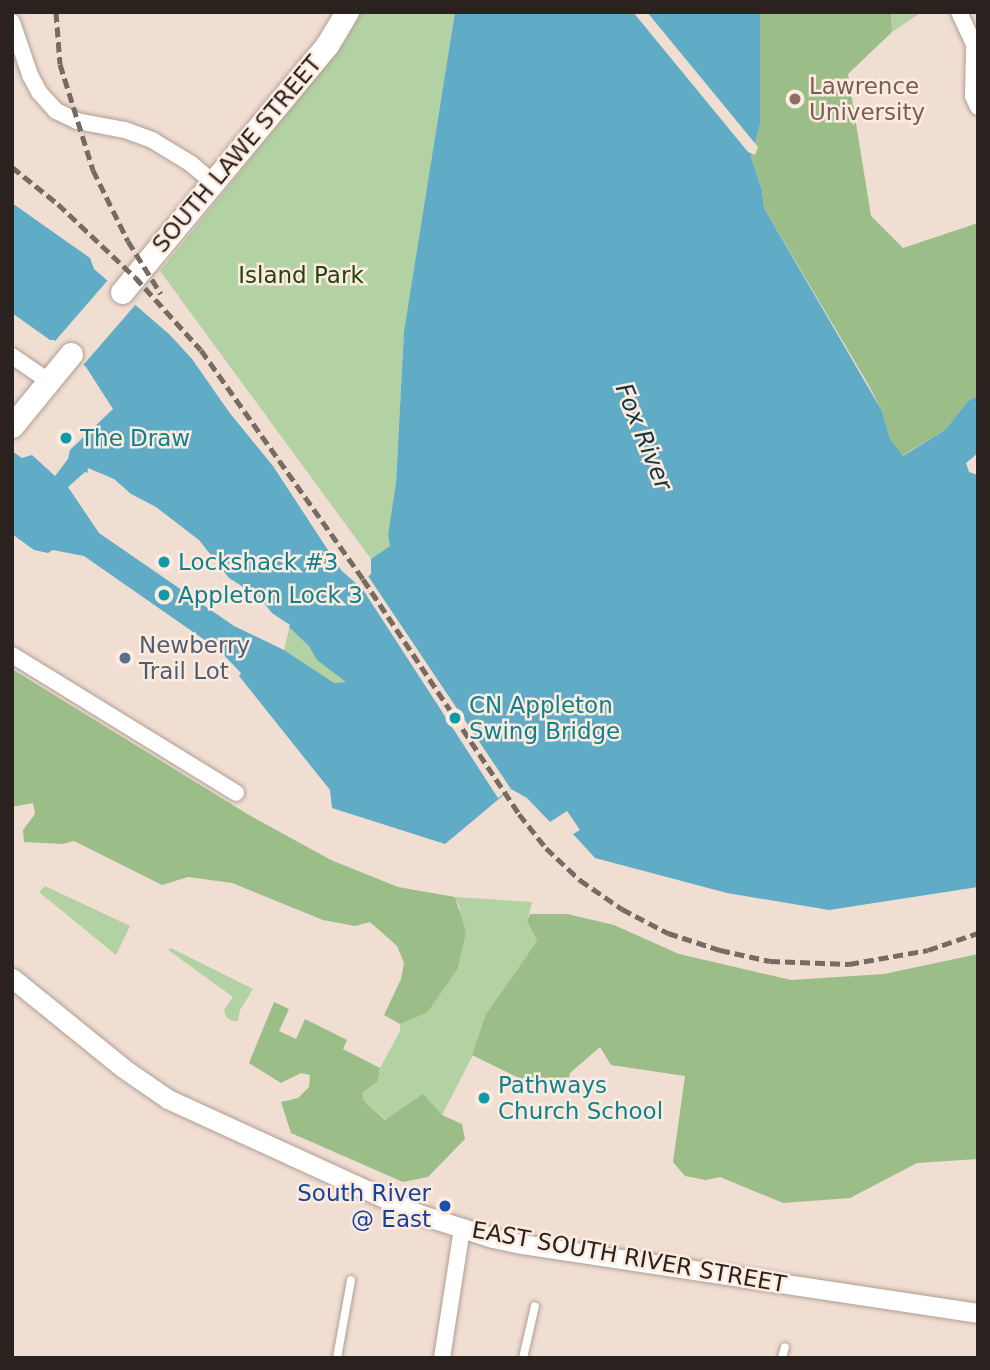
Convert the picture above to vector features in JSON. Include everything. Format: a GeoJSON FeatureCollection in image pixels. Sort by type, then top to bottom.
{"type":"FeatureCollection","features":[{"type":"Feature","properties":{"kind":"main road","name":"SOUTH LAWE STREET"},"geometry":{"type":"LineString","coordinates":[[122,292],[327,45],[346,12]]}},
{"type":"Feature","properties":{"kind":"main road"},"geometry":{"type":"LineString","coordinates":[[12,426],[50,383],[71,354]]}},
{"type":"Feature","properties":{"kind":"street"},"geometry":{"type":"LineString","coordinates":[[959,12],[976,52],[973,96],[978,107]]}},
{"type":"Feature","properties":{"kind":"street"},"geometry":{"type":"LineString","coordinates":[[12,22],[38,92],[55,111],[77,121],[125,130],[152,140],[190,163],[213,182]]}},
{"type":"Feature","properties":{"kind":"street"},"geometry":{"type":"LineString","coordinates":[[12,356],[50,383]]}},
{"type":"Feature","properties":{"kind":"street"},"geometry":{"type":"LineString","coordinates":[[12,655],[236,793]]}},
{"type":"Feature","properties":{"kind":"street","name":"EAST SOUTH RIVER STREET"},"geometry":{"type":"LineString","coordinates":[[12,978],[122,1068],[168,1099],[419,1214],[522,1244],[978,1313]]}},
{"type":"Feature","properties":{"kind":"street"},"geometry":{"type":"LineString","coordinates":[[442,1358],[462,1228]]}},
{"type":"Feature","properties":{"kind":"lane"},"geometry":{"type":"LineString","coordinates":[[337,1358],[351,1280]]}},
{"type":"Feature","properties":{"kind":"lane"},"geometry":{"type":"LineString","coordinates":[[523,1358],[535,1306]]}},
{"type":"Feature","properties":{"kind":"lane"},"geometry":{"type":"LineString","coordinates":[[782,1358],[785,1346]]}},
{"type":"Feature","properties":{"kind":"green space","name":"Island Park"},"geometry":{"type":"Polygon","coordinates":[[[359,12],[455,12],[404,331],[396,483],[388,534],[390,546],[371,559],[160,271],[347,39],[359,12]]]}},
{"type":"Feature","properties":{"kind":"green space"},"geometry":{"type":"Polygon","coordinates":[[[760,12],[891,12],[892,32],[848,74],[871,216],[903,248],[978,223],[978,396],[968,401],[945,430],[902,456],[890,439],[882,411],[868,384],[764,208],[762,190],[751,157],[760,125],[760,12]]]}},
{"type":"Feature","properties":{"kind":"green space"},"geometry":{"type":"Polygon","coordinates":[[[891,12],[922,12],[892,32],[891,12]]]}},
{"type":"Feature","properties":{"kind":"green space"},"geometry":{"type":"Polygon","coordinates":[[[290,625],[332,666],[360,698],[283,654],[290,625]]]}},
{"type":"Feature","properties":{"kind":"green space"},"geometry":{"type":"Polygon","coordinates":[[[12,669],[249,815],[331,860],[398,887],[455,897],[466,932],[458,968],[427,1013],[400,1024],[384,1015],[401,979],[404,963],[397,946],[370,922],[355,926],[323,920],[232,883],[188,877],[162,885],[74,841],[63,844],[24,842],[23,830],[35,814],[33,803],[12,807],[12,669]]]}},
{"type":"Feature","properties":{"kind":"green space"},"geometry":{"type":"Polygon","coordinates":[[[45,886],[130,926],[116,955],[39,892],[45,886]]]}},
{"type":"Feature","properties":{"kind":"green space"},"geometry":{"type":"Polygon","coordinates":[[[455,897],[532,902],[527,921],[537,941],[486,1014],[474,1053],[442,1115],[393,1115],[386,1120],[364,1101],[362,1093],[378,1081],[380,1068],[400,1031],[400,1024],[427,1013],[460,908],[455,897]]]}},
{"type":"Feature","properties":{"kind":"green space"},"geometry":{"type":"Polygon","coordinates":[[[530,914],[567,914],[614,925],[679,954],[791,980],[884,974],[978,954],[978,1159],[917,1163],[850,1198],[783,1203],[720,1177],[706,1180],[685,1176],[673,1162],[685,1076],[611,1065],[600,1047],[570,1073],[567,1087],[547,1082],[525,1081],[472,1055],[486,1014],[537,941],[527,921],[530,914]]]}},
{"type":"Feature","properties":{"kind":"green space"},"geometry":{"type":"Polygon","coordinates":[[[171,948],[253,989],[240,1010],[238,1021],[226,1017],[224,1010],[233,997],[168,950],[171,948]]]}},
{"type":"Feature","properties":{"kind":"green space"},"geometry":{"type":"Polygon","coordinates":[[[274,1002],[289,1009],[279,1031],[296,1039],[305,1019],[347,1040],[343,1049],[380,1068],[378,1081],[362,1093],[364,1101],[385,1120],[423,1094],[442,1115],[462,1124],[465,1139],[428,1177],[403,1182],[291,1133],[281,1102],[298,1098],[309,1087],[310,1075],[301,1073],[281,1083],[249,1063],[274,1002]]]}},
{"type":"Feature","properties":{"kind":"water","name":"Fox River"},"geometry":{"type":"Polygon","coordinates":[[[455,12],[760,12],[760,125],[751,157],[762,190],[764,208],[882,411],[890,439],[903,456],[945,430],[968,401],[978,396],[978,453],[966,463],[969,472],[978,475],[978,887],[829,910],[727,893],[595,858],[573,834],[580,830],[567,811],[550,822],[527,798],[511,789],[445,844],[332,808],[330,790],[239,676],[241,673],[219,650],[84,556],[53,550],[48,553],[34,550],[12,534],[12,451],[22,458],[32,455],[55,476],[68,459],[70,450],[113,409],[86,367],[54,340],[50,340],[12,313],[12,203],[90,258],[94,269],[170,335],[192,359],[229,412],[273,466],[341,570],[358,585],[371,574],[371,559],[390,546],[388,534],[396,483],[404,331],[455,12]],[[85,472],[68,487],[99,533],[234,626],[284,650],[334,683],[346,682],[317,660],[309,646],[290,628],[264,611],[256,598],[218,577],[209,557],[108,480],[85,472]]]}},
{"type":"Feature","properties":{"kind":"pier"},"geometry":{"type":"Polygon","coordinates":[[[633,12],[647,12],[758,147],[755,155],[748,152],[633,12]]]}},
{"type":"Feature","properties":{"kind":"pier"},"geometry":{"type":"Polygon","coordinates":[[[108,280],[136,304],[83,365],[55,341],[108,280]]]}},
{"type":"Feature","properties":{"kind":"pier"},"geometry":{"type":"Polygon","coordinates":[[[88,468],[114,479],[131,494],[156,507],[199,540],[229,578],[259,597],[272,613],[290,625],[288,630],[263,614],[254,601],[218,577],[206,560],[169,528],[133,507],[108,483],[87,475],[88,468]]]}},
{"type":"Feature","properties":{"kind":"pier","name":"CN Appleton Swing Bridge"},"geometry":{"type":"Polygon","coordinates":[[[368,576],[511,789],[498,798],[358,582],[368,576]]]}},
{"type":"Feature","properties":{"kind":"railway"},"geometry":{"type":"LineString","coordinates":[[56,12],[60,64],[93,170],[128,241],[161,294]]}},
{"type":"Feature","properties":{"kind":"railway"},"geometry":{"type":"LineString","coordinates":[[12,167],[58,204],[135,277],[201,350],[363,579],[519,814],[546,848],[580,880],[622,909],[668,933],[720,950],[770,961],[849,964],[928,950],[978,933]]}},
{"type":"Feature","properties":{"kind":"place","name":"Lawrence University"},"geometry":{"type":"Point","coordinates":[795,99]}},
{"type":"Feature","properties":{"kind":"place","name":"The Draw"},"geometry":{"type":"Point","coordinates":[66,438]}},
{"type":"Feature","properties":{"kind":"place","name":"Lockshack #3"},"geometry":{"type":"Point","coordinates":[164,562]}},
{"type":"Feature","properties":{"kind":"place","name":"Appleton Lock 3"},"geometry":{"type":"Point","coordinates":[164,595]}},
{"type":"Feature","properties":{"kind":"place","name":"Newberry Trail Lot"},"geometry":{"type":"Point","coordinates":[125,658]}},
{"type":"Feature","properties":{"kind":"place","name":"CN Appleton Swing Bridge"},"geometry":{"type":"Point","coordinates":[455,718]}},
{"type":"Feature","properties":{"kind":"place","name":"Pathways Church School"},"geometry":{"type":"Point","coordinates":[484,1098]}},
{"type":"Feature","properties":{"kind":"place","name":"South River @ East"},"geometry":{"type":"Point","coordinates":[445,1206]}}]}
